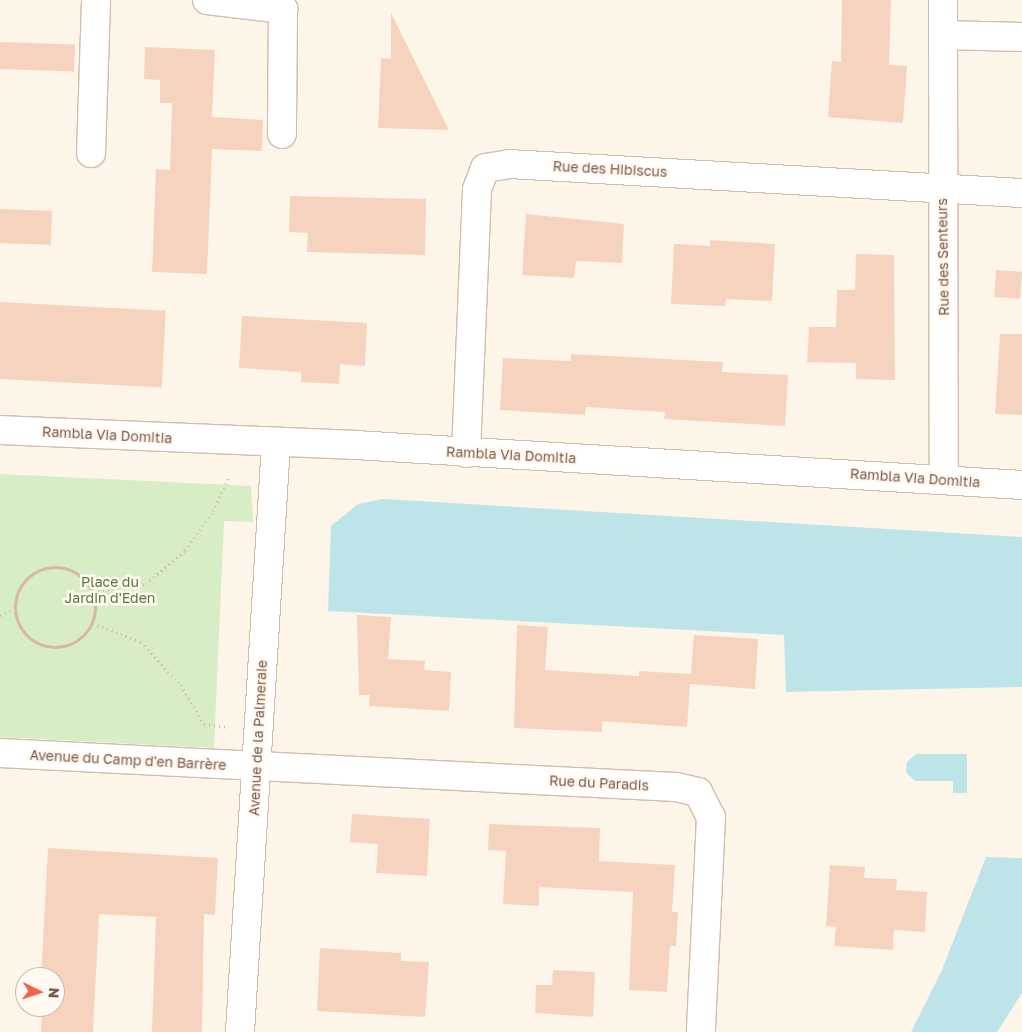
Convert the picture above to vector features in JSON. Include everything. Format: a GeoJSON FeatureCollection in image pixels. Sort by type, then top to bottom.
{"type":"FeatureCollection","features":[{"type":"Feature","properties":{"kind":"street"},"geometry":{"type":"LineString","coordinates":[[91,153],[96,0]]}},
{"type":"Feature","properties":{"kind":"street"},"geometry":{"type":"LineString","coordinates":[[207,0],[283,9],[282,134]]}},
{"type":"Feature","properties":{"kind":"street","name":"Rue des Senteurs"},"geometry":{"type":"LineString","coordinates":[[943,0],[944,479]]}},
{"type":"Feature","properties":{"kind":"street"},"geometry":{"type":"LineString","coordinates":[[943,35],[1022,37]]}},
{"type":"Feature","properties":{"kind":"street","name":"Rue des Hibiscus"},"geometry":{"type":"LineString","coordinates":[[466,453],[477,189],[485,168],[509,164],[1022,193]]}},
{"type":"Feature","properties":{"kind":"street","name":"Rambla Via Domitia"},"geometry":{"type":"LineString","coordinates":[[0,430],[466,453],[944,479],[1022,485]]}},
{"type":"Feature","properties":{"kind":"street","name":"Avenue de la Palmeraie"},"geometry":{"type":"LineString","coordinates":[[240,1032],[276,444]]}},
{"type":"Feature","properties":{"kind":"street","name":"Avenue du Camp d'en Barrère"},"geometry":{"type":"LineString","coordinates":[[0,753],[256,767]]}},
{"type":"Feature","properties":{"kind":"street","name":"Rue du Paradis"},"geometry":{"type":"LineString","coordinates":[[256,767],[676,787],[698,792],[711,817],[701,1032]]}},
{"type":"Feature","properties":{"kind":"path"},"geometry":{"type":"LineString","coordinates":[[93,590],[146,584],[185,550],[213,511],[229,476]]}},
{"type":"Feature","properties":{"kind":"path"},"geometry":{"type":"LineString","coordinates":[[54,566],[84,577],[93,590],[93,623],[82,638],[66,646],[48,647],[31,640],[20,626],[14,609],[25,579],[54,566]]}},
{"type":"Feature","properties":{"kind":"path"},"geometry":{"type":"LineString","coordinates":[[0,615],[14,609]]}},
{"type":"Feature","properties":{"kind":"path"},"geometry":{"type":"LineString","coordinates":[[93,623],[141,642],[180,685],[204,724],[258,731]]}},
{"type":"Feature","properties":{"kind":"green space","name":"Place du Jardin d'Eden"},"geometry":{"type":"Polygon","coordinates":[[[0,474],[251,486],[253,522],[224,521],[214,748],[0,737],[0,474]]]}},
{"type":"Feature","properties":{"kind":"water"},"geometry":{"type":"Polygon","coordinates":[[[383,499],[1022,537],[1022,687],[786,692],[784,635],[328,611],[331,526],[358,504],[383,499]]]}},
{"type":"Feature","properties":{"kind":"water"},"geometry":{"type":"Polygon","coordinates":[[[916,754],[967,754],[967,793],[953,793],[953,781],[915,781],[906,772],[907,762],[916,754]]]}},
{"type":"Feature","properties":{"kind":"water"},"geometry":{"type":"Polygon","coordinates":[[[986,857],[1022,858],[1022,993],[997,1032],[911,1032],[942,970],[986,857]]]}},
{"type":"Feature","properties":{"kind":"building"},"geometry":{"type":"Polygon","coordinates":[[[842,0],[891,0],[889,65],[907,66],[903,123],[828,117],[832,61],[841,62],[842,0]]]}},
{"type":"Feature","properties":{"kind":"building"},"geometry":{"type":"Polygon","coordinates":[[[391,13],[449,130],[378,128],[381,58],[391,59],[391,13]]]}},
{"type":"Feature","properties":{"kind":"building"},"geometry":{"type":"Polygon","coordinates":[[[0,42],[75,45],[74,72],[0,69],[0,42]]]}},
{"type":"Feature","properties":{"kind":"building"},"geometry":{"type":"Polygon","coordinates":[[[145,47],[215,50],[212,117],[263,120],[262,151],[212,149],[207,274],[152,272],[156,169],[170,170],[172,103],[160,103],[160,80],[144,79],[145,47]]]}},
{"type":"Feature","properties":{"kind":"building"},"geometry":{"type":"Polygon","coordinates":[[[290,196],[426,199],[425,255],[307,252],[308,233],[289,232],[290,196]]]}},
{"type":"Feature","properties":{"kind":"building"},"geometry":{"type":"Polygon","coordinates":[[[0,209],[52,211],[51,245],[0,243],[0,209]]]}},
{"type":"Feature","properties":{"kind":"building"},"geometry":{"type":"Polygon","coordinates":[[[526,214],[624,224],[622,263],[576,261],[574,278],[522,275],[526,214]]]}},
{"type":"Feature","properties":{"kind":"building"},"geometry":{"type":"Polygon","coordinates":[[[710,240],[775,244],[772,301],[726,299],[725,306],[671,304],[674,244],[710,246],[710,240]]]}},
{"type":"Feature","properties":{"kind":"building"},"geometry":{"type":"Polygon","coordinates":[[[856,254],[894,255],[895,380],[856,379],[856,363],[807,362],[809,327],[836,327],[837,290],[855,290],[856,254]]]}},
{"type":"Feature","properties":{"kind":"building"},"geometry":{"type":"Polygon","coordinates":[[[996,270],[1022,272],[1020,299],[994,297],[996,270]]]}},
{"type":"Feature","properties":{"kind":"building"},"geometry":{"type":"Polygon","coordinates":[[[0,302],[166,311],[162,388],[0,379],[0,302]]]}},
{"type":"Feature","properties":{"kind":"building"},"geometry":{"type":"Polygon","coordinates":[[[242,316],[367,323],[365,366],[340,364],[339,384],[301,382],[301,372],[239,368],[242,316]]]}},
{"type":"Feature","properties":{"kind":"building"},"geometry":{"type":"Polygon","coordinates":[[[1000,334],[1022,334],[1022,415],[995,414],[1000,334]]]}},
{"type":"Feature","properties":{"kind":"building"},"geometry":{"type":"Polygon","coordinates":[[[571,354],[723,362],[722,372],[788,375],[785,426],[664,419],[665,412],[586,407],[585,415],[500,410],[503,358],[571,361],[571,354]]]}},
{"type":"Feature","properties":{"kind":"building"},"geometry":{"type":"Polygon","coordinates":[[[357,615],[391,617],[388,659],[425,661],[424,670],[451,672],[449,711],[369,706],[370,695],[359,695],[357,615]]]}},
{"type":"Feature","properties":{"kind":"building"},"geometry":{"type":"Polygon","coordinates":[[[517,625],[548,627],[545,670],[639,676],[639,671],[691,674],[694,635],[758,639],[755,689],[690,684],[687,727],[602,721],[602,732],[514,728],[517,625]]]}},
{"type":"Feature","properties":{"kind":"building"},"geometry":{"type":"Polygon","coordinates":[[[352,814],[430,819],[427,876],[376,873],[378,844],[350,842],[352,814]]]}},
{"type":"Feature","properties":{"kind":"building"},"geometry":{"type":"Polygon","coordinates":[[[489,824],[600,828],[599,861],[675,865],[672,912],[678,912],[676,946],[670,946],[667,992],[629,990],[633,892],[539,887],[539,906],[503,904],[506,851],[488,850],[489,824]]]}},
{"type":"Feature","properties":{"kind":"building"},"geometry":{"type":"Polygon","coordinates":[[[48,848],[218,858],[215,915],[204,914],[202,1032],[152,1032],[156,917],[99,914],[93,1032],[41,1032],[42,1017],[65,1017],[65,967],[42,967],[48,848]]]}},
{"type":"Feature","properties":{"kind":"building"},"geometry":{"type":"Polygon","coordinates":[[[830,865],[865,867],[864,878],[897,879],[896,890],[927,892],[925,932],[894,930],[893,950],[834,946],[836,927],[826,926],[830,865]]]}},
{"type":"Feature","properties":{"kind":"building"},"geometry":{"type":"Polygon","coordinates":[[[320,948],[401,953],[401,961],[429,962],[425,1017],[317,1011],[320,948]]]}},
{"type":"Feature","properties":{"kind":"building"},"geometry":{"type":"Polygon","coordinates":[[[553,970],[595,972],[593,1017],[535,1013],[536,985],[552,985],[553,970]]]}}]}
